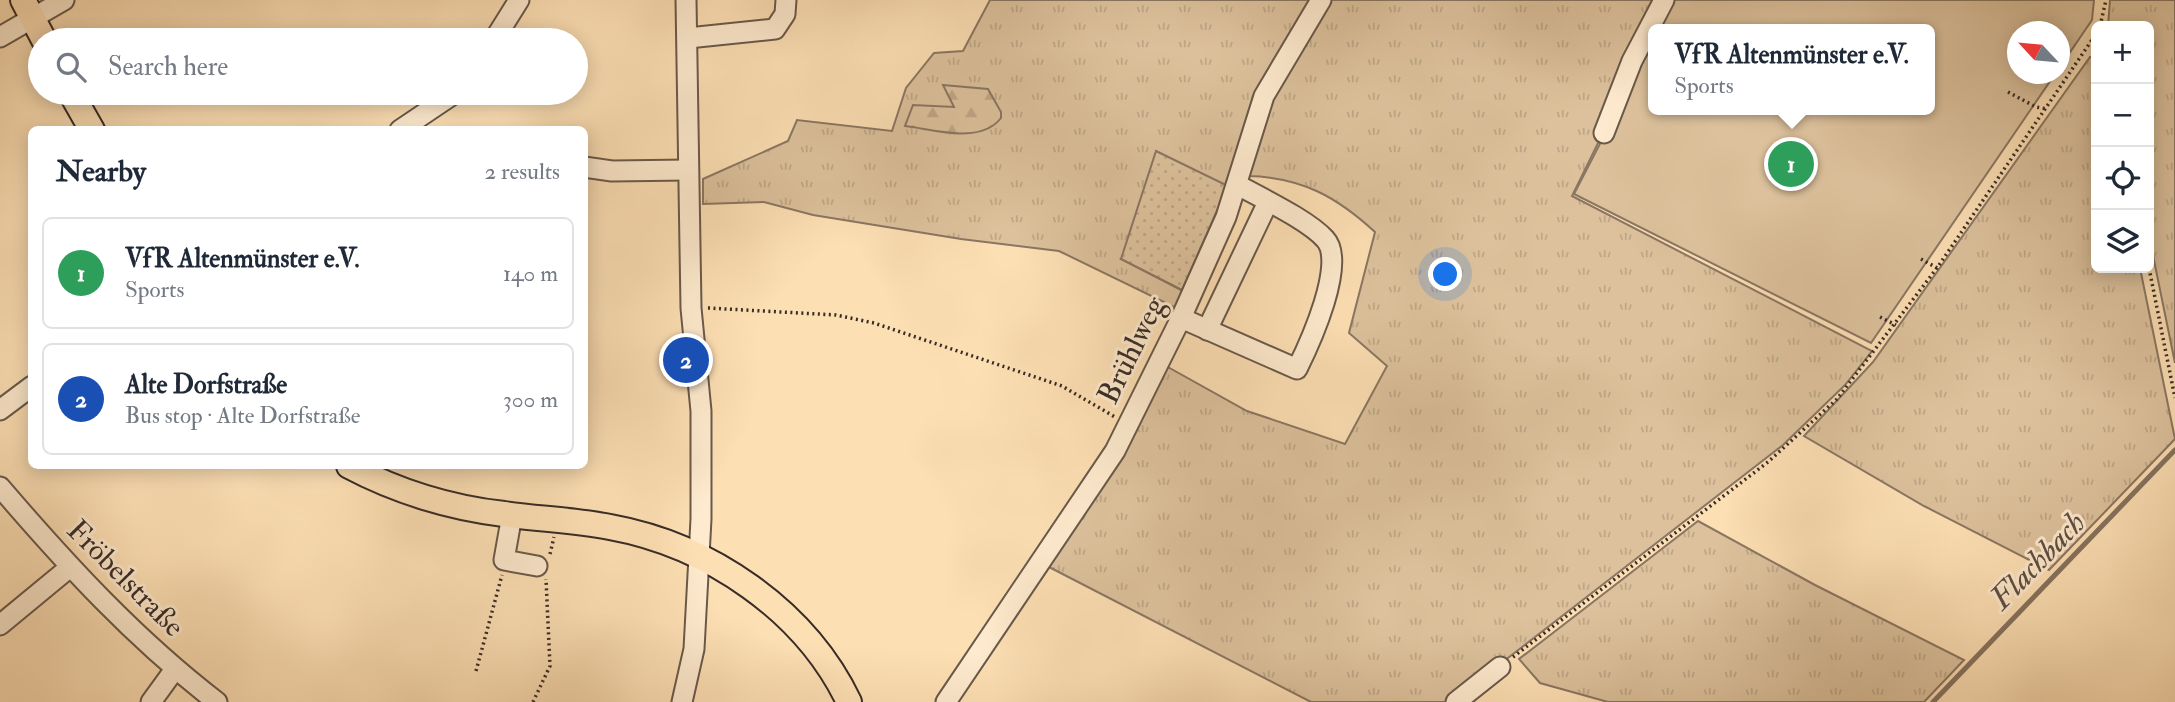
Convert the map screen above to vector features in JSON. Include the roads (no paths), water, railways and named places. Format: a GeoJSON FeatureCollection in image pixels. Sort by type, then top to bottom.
{"type":"FeatureCollection","features":[{"type":"Feature","properties":{"kind":"main road"},"geometry":{"type":"LineString","coordinates":[[28,9],[38,28]]}},
{"type":"Feature","properties":{"kind":"main road"},"geometry":{"type":"LineString","coordinates":[[78,105],[90,126]]}},
{"type":"Feature","properties":{"kind":"main road"},"geometry":{"type":"LineString","coordinates":[[356,469],[430,499],[512,515],[635,533],[700,557],[734,576],[796,625],[819,652],[849,702]]}},
{"type":"Feature","properties":{"kind":"street"},"geometry":{"type":"LineString","coordinates":[[0,37],[28,9],[64,0]]}},
{"type":"Feature","properties":{"kind":"street"},"geometry":{"type":"LineString","coordinates":[[502,28],[519,0]]}},
{"type":"Feature","properties":{"kind":"street"},"geometry":{"type":"LineString","coordinates":[[682,702],[694,649],[700,557],[701,411],[691,308],[686,0]]}},
{"type":"Feature","properties":{"kind":"street"},"geometry":{"type":"LineString","coordinates":[[688,38],[775,29],[785,15],[786,0]]}},
{"type":"Feature","properties":{"kind":"street","name":"Brühlweg"},"geometry":{"type":"LineString","coordinates":[[946,702],[1066,528],[1128,426],[1181,318],[1238,185],[1264,96],[1321,0]]}},
{"type":"Feature","properties":{"kind":"street"},"geometry":{"type":"LineString","coordinates":[[1651,24],[1664,0]]}},
{"type":"Feature","properties":{"kind":"street"},"geometry":{"type":"LineString","coordinates":[[1604,133],[1632,61],[1648,30]]}},
{"type":"Feature","properties":{"kind":"street"},"geometry":{"type":"LineString","coordinates":[[406,126],[437,105]]}},
{"type":"Feature","properties":{"kind":"street"},"geometry":{"type":"LineString","coordinates":[[588,168],[612,171],[688,170]]}},
{"type":"Feature","properties":{"kind":"street"},"geometry":{"type":"LineString","coordinates":[[1181,318],[1297,369],[1310,342],[1333,276],[1334,256],[1325,239],[1238,185]]}},
{"type":"Feature","properties":{"kind":"street"},"geometry":{"type":"LineString","coordinates":[[1207,330],[1268,202]]}},
{"type":"Feature","properties":{"kind":"street"},"geometry":{"type":"LineString","coordinates":[[0,410],[28,389]]}},
{"type":"Feature","properties":{"kind":"street","name":"Fröbelstraße"},"geometry":{"type":"LineString","coordinates":[[0,486],[69,568],[175,670],[218,702]]}},
{"type":"Feature","properties":{"kind":"street"},"geometry":{"type":"LineString","coordinates":[[512,515],[504,560],[544,566]]}},
{"type":"Feature","properties":{"kind":"street"},"geometry":{"type":"LineString","coordinates":[[0,625],[69,568]]}},
{"type":"Feature","properties":{"kind":"street"},"geometry":{"type":"LineString","coordinates":[[1456,702],[1500,667]]}},
{"type":"Feature","properties":{"kind":"street"},"geometry":{"type":"LineString","coordinates":[[151,702],[175,670]]}},
{"type":"Feature","properties":{"kind":"waterway","name":"Flachbach"},"geometry":{"type":"LineString","coordinates":[[1933,702],[2175,450]]}},
{"type":"Feature","properties":{"kind":"place","name":"VfR Altenmünster e.V."},"geometry":{"type":"Point","coordinates":[1791,164]}},
{"type":"Feature","properties":{"kind":"place","name":"Alte Dorfstraße"},"geometry":{"type":"Point","coordinates":[686,360]}}]}
